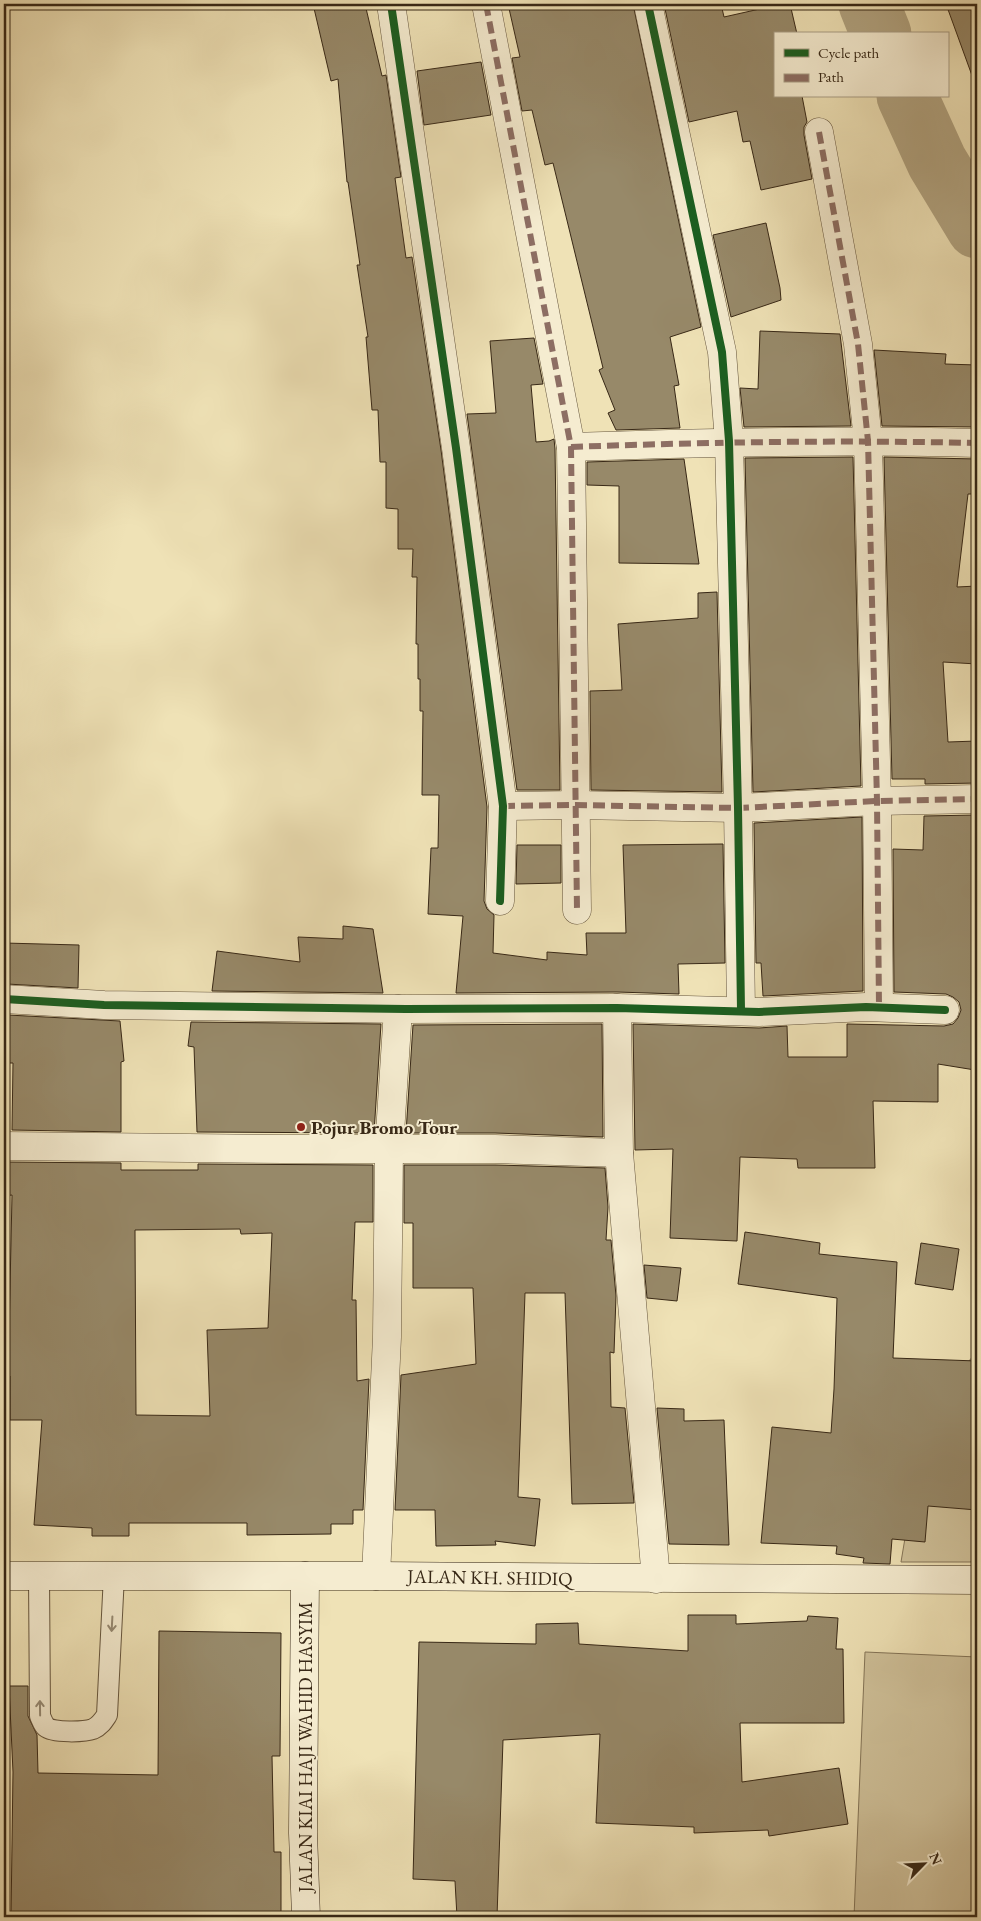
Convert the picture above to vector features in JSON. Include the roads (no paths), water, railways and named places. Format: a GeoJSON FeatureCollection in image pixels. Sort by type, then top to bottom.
{"type":"FeatureCollection","features":[{"type":"Feature","properties":{"kind":"street"},"geometry":{"type":"LineString","coordinates":[[391,4],[456,448],[503,806],[500,901]]}},
{"type":"Feature","properties":{"kind":"street"},"geometry":{"type":"LineString","coordinates":[[486,4],[571,447],[577,910]]}},
{"type":"Feature","properties":{"kind":"street"},"geometry":{"type":"LineString","coordinates":[[648,4],[722,352],[729,441],[741,1010]]}},
{"type":"Feature","properties":{"kind":"street"},"geometry":{"type":"LineString","coordinates":[[818,132],[858,344],[868,440],[877,801],[879,1007]]}},
{"type":"Feature","properties":{"kind":"street"},"geometry":{"type":"LineString","coordinates":[[571,447],[729,441],[868,440],[977,443]]}},
{"type":"Feature","properties":{"kind":"street"},"geometry":{"type":"LineString","coordinates":[[503,806],[576,805],[738,808],[877,801],[977,800]]}},
{"type":"Feature","properties":{"kind":"street"},"geometry":{"type":"LineString","coordinates":[[4,999],[104,1005],[398,1009],[617,1008],[759,1012],[879,1007],[945,1010]]}},
{"type":"Feature","properties":{"kind":"street"},"geometry":{"type":"LineString","coordinates":[[617,1008],[619,1153],[656,1579]]}},
{"type":"Feature","properties":{"kind":"street"},"geometry":{"type":"LineString","coordinates":[[376,1576],[387,1337],[389,1148],[398,1009]]}},
{"type":"Feature","properties":{"kind":"street"},"geometry":{"type":"LineString","coordinates":[[4,1146],[495,1149],[619,1153]]}},
{"type":"Feature","properties":{"kind":"street","name":"JALAN KH. SHIDIQ"},"geometry":{"type":"LineString","coordinates":[[4,1576],[376,1576],[977,1580]]}},
{"type":"Feature","properties":{"kind":"street","name":"JALAN KIAI HAJI WAHID HASYIM"},"geometry":{"type":"LineString","coordinates":[[305,1576],[303,1832],[306,1917]]}},
{"type":"Feature","properties":{"kind":"lane"},"geometry":{"type":"LineString","coordinates":[[39,1575],[40,1716],[45,1726],[53,1730],[79,1731],[92,1730],[102,1724],[107,1715],[114,1575]]}},
{"type":"Feature","properties":{"kind":"waterway"},"geometry":{"type":"LineString","coordinates":[[869,4],[880,32]]}},
{"type":"Feature","properties":{"kind":"waterway"},"geometry":{"type":"LineString","coordinates":[[908,98],[937,162],[977,228]]}},
{"type":"Feature","properties":{"kind":"place","name":"Pojur Bromo Tour"},"geometry":{"type":"Point","coordinates":[301,1127]}}]}
